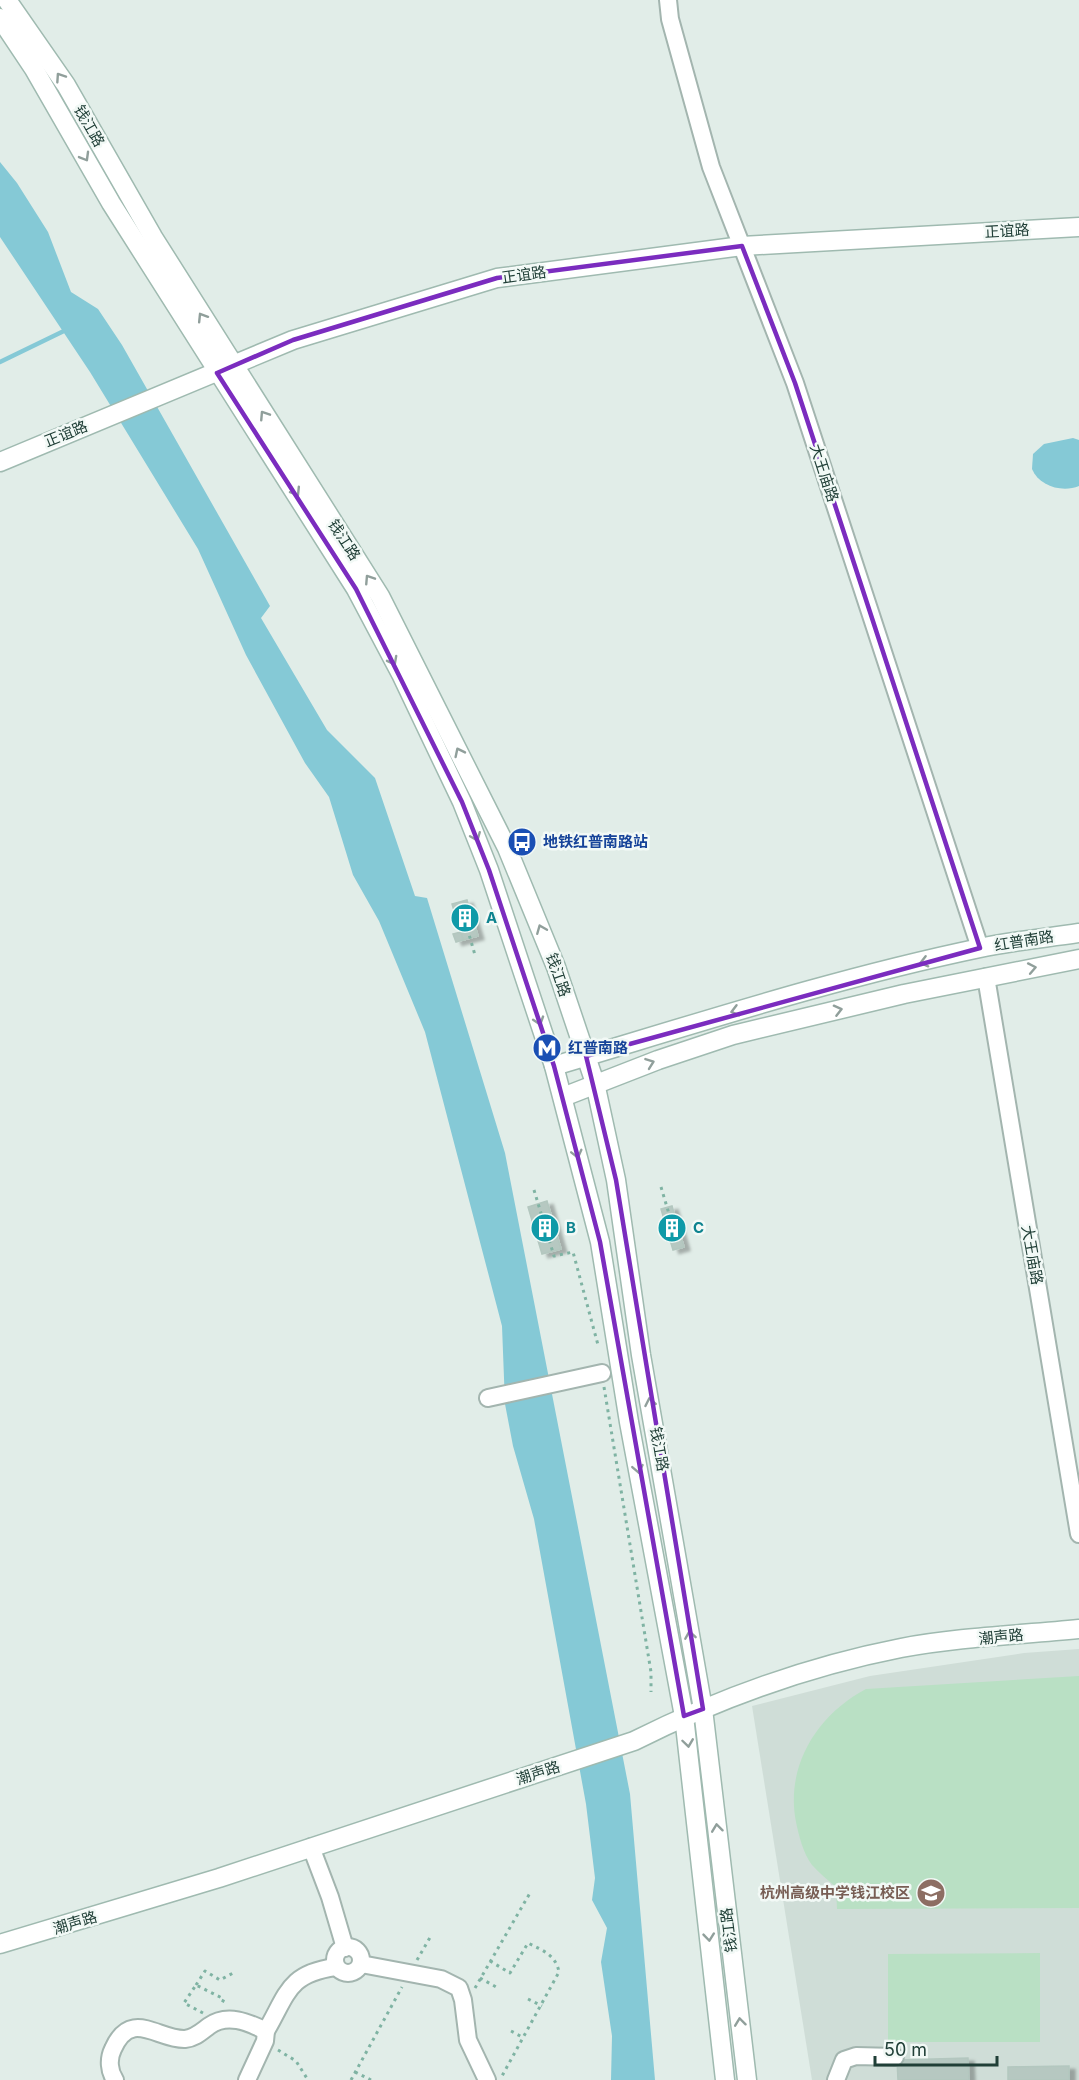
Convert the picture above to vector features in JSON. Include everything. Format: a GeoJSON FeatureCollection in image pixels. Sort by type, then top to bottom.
{"type":"FeatureCollection","features":[{"type":"Feature","properties":{"kind":"main road","name":"钱江路"},"geometry":{"type":"LineString","coordinates":[[7,0],[66,85],[153,237],[225,370],[356,589],[462,802],[489,870],[554,1066],[600,1242],[629,1422],[684,1716],[724,2080]]}},
{"type":"Feature","properties":{"kind":"main road","name":"钱江路"},"geometry":{"type":"LineString","coordinates":[[0,18],[34,69],[111,203],[380,596],[419,669],[507,848],[556,968],[595,1083],[616,1180],[641,1355],[703,1709],[747,2080]]}},
{"type":"Feature","properties":{"kind":"main road","name":"正谊路"},"geometry":{"type":"LineString","coordinates":[[0,462],[166,395],[293,340],[497,278],[742,246],[1079,227]]}},
{"type":"Feature","properties":{"kind":"main road","name":"红普南路"},"geometry":{"type":"LineString","coordinates":[[554,1066],[672,1029],[980,948],[1079,933]]}},
{"type":"Feature","properties":{"kind":"main road","name":"红普南路"},"geometry":{"type":"LineString","coordinates":[[563,1097],[595,1083],[733,1035],[986,977],[1079,959]]}},
{"type":"Feature","properties":{"kind":"main road","name":"潮声路"},"geometry":{"type":"LineString","coordinates":[[0,1944],[219,1878],[634,1741],[684,1716],[826,1665],[903,1647],[1079,1629]]}},
{"type":"Feature","properties":{"kind":"street","name":"大王庙路"},"geometry":{"type":"LineString","coordinates":[[668,0],[670,20],[711,167],[795,383],[980,948]]}},
{"type":"Feature","properties":{"kind":"street","name":"大王庙路"},"geometry":{"type":"LineString","coordinates":[[986,977],[1079,1534]]}},
{"type":"Feature","properties":{"kind":"street"},"geometry":{"type":"LineString","coordinates":[[488,1398],[602,1373]]}},
{"type":"Feature","properties":{"kind":"street"},"geometry":{"type":"LineString","coordinates":[[310,1847],[330,1897],[345,1948]]}},
{"type":"Feature","properties":{"kind":"street"},"geometry":{"type":"LineString","coordinates":[[247,2080],[266,2036],[296,1979],[310,1972],[335,1967],[346,1974],[357,1970],[361,1964],[357,1949],[345,1948],[335,1954],[335,1967]]}},
{"type":"Feature","properties":{"kind":"street"},"geometry":{"type":"LineString","coordinates":[[361,1964],[408,1975],[441,1979],[459,1988],[468,2040],[487,2080]]}},
{"type":"Feature","properties":{"kind":"street"},"geometry":{"type":"LineString","coordinates":[[115,2080],[111,2074],[110,2055],[121,2035],[130,2030],[153,2029],[175,2038],[187,2039],[200,2034],[212,2022],[236,2020],[266,2036]]}},
{"type":"Feature","properties":{"kind":"street"},"geometry":{"type":"LineString","coordinates":[[836,2080],[844,2060],[856,2056],[895,2057]]}},
{"type":"Feature","properties":{"kind":"path"},"geometry":{"type":"LineString","coordinates":[[461,907],[475,954]]}},
{"type":"Feature","properties":{"kind":"path"},"geometry":{"type":"LineString","coordinates":[[661,1187],[675,1234]]}},
{"type":"Feature","properties":{"kind":"path"},"geometry":{"type":"LineString","coordinates":[[534,1190],[554,1256],[573,1252],[597,1343],[651,1672],[651,1692]]}},
{"type":"Feature","properties":{"kind":"path"},"geometry":{"type":"LineString","coordinates":[[464,2008],[530,1893]]}},
{"type":"Feature","properties":{"kind":"path"},"geometry":{"type":"LineString","coordinates":[[351,2080],[432,1934]]}},
{"type":"Feature","properties":{"kind":"path"},"geometry":{"type":"LineString","coordinates":[[490,1962],[510,1973],[528,1943],[550,1955],[558,1965],[559,1972],[524,2038],[498,2080]]}},
{"type":"Feature","properties":{"kind":"path"},"geometry":{"type":"LineString","coordinates":[[196,1985],[224,1999],[212,2022],[184,2003],[205,1971],[220,1980],[235,1972]]}},
{"type":"Feature","properties":{"kind":"path"},"geometry":{"type":"LineString","coordinates":[[480,1978],[498,1988]]}},
{"type":"Feature","properties":{"kind":"path"},"geometry":{"type":"LineString","coordinates":[[528,1999],[542,2006]]}},
{"type":"Feature","properties":{"kind":"path"},"geometry":{"type":"LineString","coordinates":[[511,2031],[524,2038]]}},
{"type":"Feature","properties":{"kind":"path"},"geometry":{"type":"LineString","coordinates":[[266,2036],[296,2061],[308,2080]]}},
{"type":"Feature","properties":{"kind":"path"},"geometry":{"type":"LineString","coordinates":[[355,2072],[371,2080]]}},
{"type":"Feature","properties":{"kind":"highlighted area"},"geometry":{"type":"Polygon","coordinates":[[[742,246],[795,383],[980,948],[586,1056],[616,1180],[703,1709],[684,1716],[600,1242],[554,1066],[489,870],[462,802],[356,589],[217,373],[293,340],[497,278],[742,246]]]}},
{"type":"Feature","properties":{"kind":"shaded area","name":"杭州高级中学钱江校区"},"geometry":{"type":"Polygon","coordinates":[[[1079,1649],[1079,2080],[812,2080],[752,1706],[870,1676],[1024,1653],[1079,1649]]]}},
{"type":"Feature","properties":{"kind":"green space"},"geometry":{"type":"Polygon","coordinates":[[[1079,1676],[1079,1908],[837,1909],[836,1887],[812,1865],[804,1850],[796,1822],[794,1801],[795,1781],[800,1762],[808,1744],[833,1713],[866,1689],[1079,1676]]]}},
{"type":"Feature","properties":{"kind":"green space"},"geometry":{"type":"Polygon","coordinates":[[[1040,1953],[1040,2042],[888,2042],[888,1954],[1040,1953]]]}},
{"type":"Feature","properties":{"kind":"water"},"geometry":{"type":"Polygon","coordinates":[[[0,162],[17,183],[48,232],[71,292],[98,309],[122,345],[270,606],[261,618],[327,730],[375,778],[415,896],[427,898],[505,1153],[630,1794],[655,2080],[611,2080],[612,2036],[601,1962],[607,1928],[592,1900],[595,1878],[586,1804],[534,1519],[513,1446],[505,1404],[502,1326],[425,1032],[379,921],[353,875],[329,797],[305,763],[246,655],[198,549],[90,372],[0,237],[0,162]]]}},
{"type":"Feature","properties":{"kind":"water"},"geometry":{"type":"Polygon","coordinates":[[[1073,438],[1079,440],[1079,486],[1065,489],[1045,484],[1032,469],[1033,454],[1044,444],[1073,438]]]}},
{"type":"Feature","properties":{"kind":"building","name":"A"},"geometry":{"type":"Polygon","coordinates":[[[467,900],[478,936],[463,940],[452,904],[467,900]]]}},
{"type":"Feature","properties":{"kind":"building"},"geometry":{"type":"Polygon","coordinates":[[[461,932],[463,940],[456,942],[453,934],[461,932]]]}},
{"type":"Feature","properties":{"kind":"building","name":"B"},"geometry":{"type":"Polygon","coordinates":[[[547,1201],[561,1249],[542,1254],[528,1207],[547,1201]]]}},
{"type":"Feature","properties":{"kind":"building","name":"C"},"geometry":{"type":"Polygon","coordinates":[[[672,1206],[684,1247],[673,1250],[661,1209],[672,1206]]]}},
{"type":"Feature","properties":{"kind":"building"},"geometry":{"type":"Polygon","coordinates":[[[968,2058],[969,2080],[898,2080],[897,2060],[968,2058]]]}},
{"type":"Feature","properties":{"kind":"building"},"geometry":{"type":"Polygon","coordinates":[[[1069,2066],[1069,2080],[1008,2080],[1008,2067],[1069,2066]]]}},
{"type":"Feature","properties":{"kind":"waterway"},"geometry":{"type":"LineString","coordinates":[[0,362],[68,329]]}},
{"type":"Feature","properties":{"kind":"place","name":"地铁红普南路站"},"geometry":{"type":"Point","coordinates":[522,842]}},
{"type":"Feature","properties":{"kind":"place","name":"A"},"geometry":{"type":"Point","coordinates":[465,918]}},
{"type":"Feature","properties":{"kind":"place","name":"红普南路"},"geometry":{"type":"Point","coordinates":[547,1048]}},
{"type":"Feature","properties":{"kind":"place","name":"B"},"geometry":{"type":"Point","coordinates":[545,1228]}},
{"type":"Feature","properties":{"kind":"place","name":"C"},"geometry":{"type":"Point","coordinates":[672,1228]}},
{"type":"Feature","properties":{"kind":"place","name":"杭州高级中学钱江校区"},"geometry":{"type":"Point","coordinates":[931,1893]}}]}
